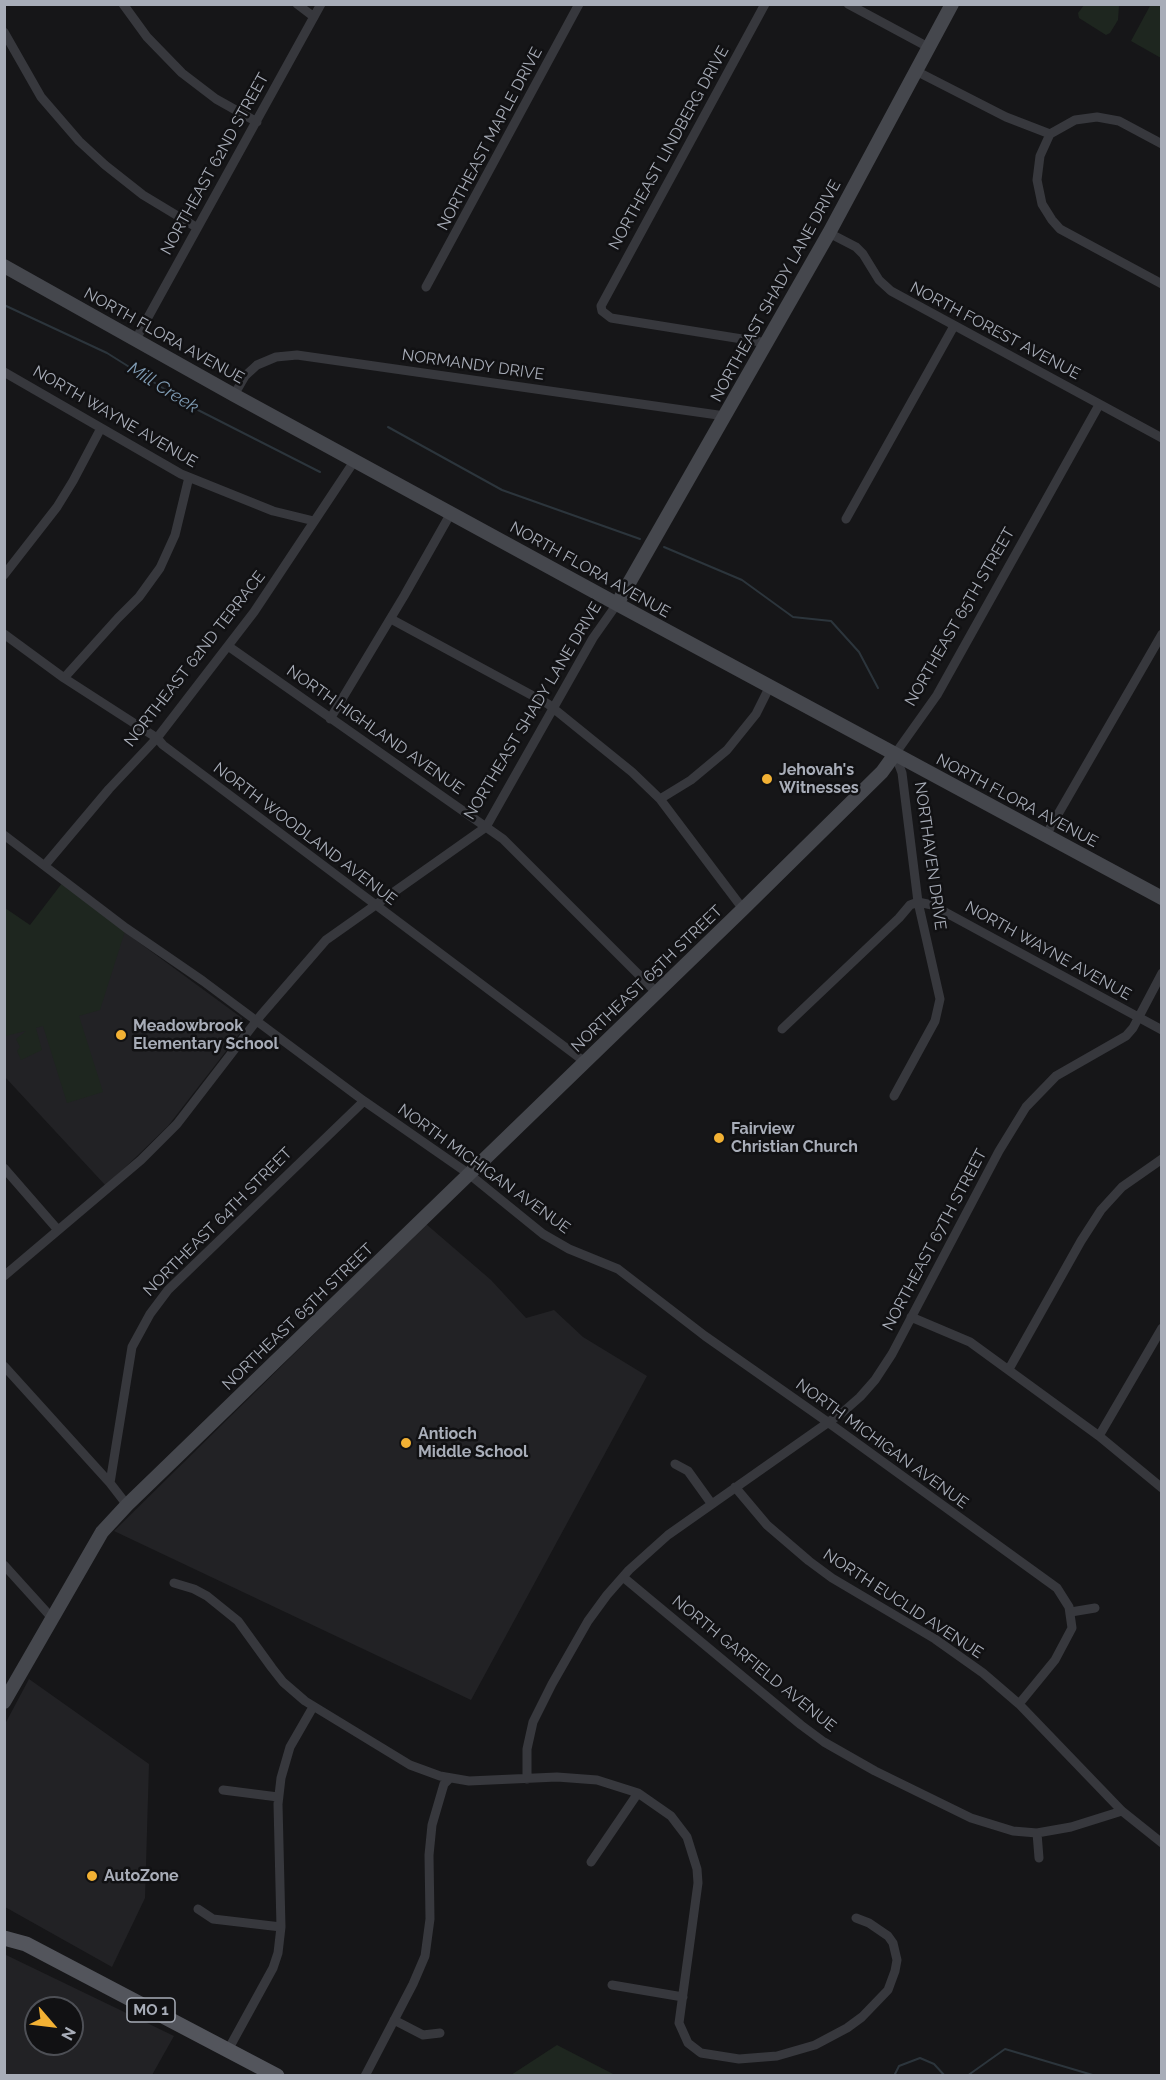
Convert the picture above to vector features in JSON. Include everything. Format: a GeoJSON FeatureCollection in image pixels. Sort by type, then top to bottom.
{"type":"FeatureCollection","features":[{"type":"Feature","properties":{"kind":"main road","name":"MO 1"},"geometry":{"type":"LineString","coordinates":[[4,1924],[26,1944]]}},
{"type":"Feature","properties":{"kind":"main road","name":"MO 1"},"geometry":{"type":"LineString","coordinates":[[4,1938],[26,1944],[277,2076]]}},
{"type":"Feature","properties":{"kind":"street"},"geometry":{"type":"LineString","coordinates":[[123,4],[147,38],[182,74],[216,99],[257,122]]}},
{"type":"Feature","properties":{"kind":"street"},"geometry":{"type":"LineString","coordinates":[[297,4],[314,17]]}},
{"type":"Feature","properties":{"kind":"street","name":"NORTHEAST 62ND STREET"},"geometry":{"type":"LineString","coordinates":[[136,339],[321,4]]}},
{"type":"Feature","properties":{"kind":"street","name":"NORTHEAST MAPLE DRIVE"},"geometry":{"type":"LineString","coordinates":[[426,287],[579,4]]}},
{"type":"Feature","properties":{"kind":"street","name":"NORTHEAST LINDBERG DRIVE"},"geometry":{"type":"LineString","coordinates":[[765,4],[601,306],[602,311],[611,318],[767,343]]}},
{"type":"Feature","properties":{"kind":"street"},"geometry":{"type":"LineString","coordinates":[[848,4],[928,47]]}},
{"type":"Feature","properties":{"kind":"street","name":"NORTHEAST SHADY LANE DRIVE"},"geometry":{"type":"LineString","coordinates":[[4,1276],[141,1160],[177,1124],[256,1020],[326,940],[486,826],[593,638],[617,604],[830,233],[952,4]]}},
{"type":"Feature","properties":{"kind":"street"},"geometry":{"type":"LineString","coordinates":[[4,32],[41,97],[74,136],[123,180],[163,208],[196,227]]}},
{"type":"Feature","properties":{"kind":"street"},"geometry":{"type":"LineString","coordinates":[[916,71],[1006,117],[1050,134]]}},
{"type":"Feature","properties":{"kind":"street"},"geometry":{"type":"LineString","coordinates":[[1161,144],[1119,121],[1097,117],[1075,120],[1050,134],[1040,156],[1037,180],[1042,204],[1059,229],[1161,284]]}},
{"type":"Feature","properties":{"kind":"street","name":"NORTH FOREST AVENUE"},"geometry":{"type":"LineString","coordinates":[[830,233],[863,254],[879,280],[891,291],[1161,438]]}},
{"type":"Feature","properties":{"kind":"street","name":"NORTH FLORA AVENUE"},"geometry":{"type":"LineString","coordinates":[[4,266],[234,395],[1161,898]]}},
{"type":"Feature","properties":{"kind":"street"},"geometry":{"type":"LineString","coordinates":[[846,519],[954,326]]}},
{"type":"Feature","properties":{"kind":"street","name":"NORMANDY DRIVE"},"geometry":{"type":"LineString","coordinates":[[234,395],[245,376],[257,365],[276,357],[297,355],[725,416]]}},
{"type":"Feature","properties":{"kind":"street","name":"NORTH WAYNE AVENUE"},"geometry":{"type":"LineString","coordinates":[[6,375],[189,477],[273,511],[314,521]]}},
{"type":"Feature","properties":{"kind":"street","name":"NORTHEAST 65TH STREET"},"geometry":{"type":"LineString","coordinates":[[127,1505],[657,993],[882,772],[937,695],[1099,405]]}},
{"type":"Feature","properties":{"kind":"street"},"geometry":{"type":"LineString","coordinates":[[4,575],[57,507],[101,428]]}},
{"type":"Feature","properties":{"kind":"street","name":"NORTHEAST 62ND TERRACE"},"geometry":{"type":"LineString","coordinates":[[45,865],[110,789],[158,738],[254,612],[355,460]]}},
{"type":"Feature","properties":{"kind":"street"},"geometry":{"type":"LineString","coordinates":[[64,678],[139,597],[160,568],[175,535],[189,477]]}},
{"type":"Feature","properties":{"kind":"street"},"geometry":{"type":"LineString","coordinates":[[330,719],[391,619],[451,513]]}},
{"type":"Feature","properties":{"kind":"street"},"geometry":{"type":"LineString","coordinates":[[391,619],[553,707],[632,772],[660,799],[743,909]]}},
{"type":"Feature","properties":{"kind":"street","name":"NORTH WOODLAND AVENUE"},"geometry":{"type":"LineString","coordinates":[[4,634],[64,678],[158,738],[163,745],[585,1062]]}},
{"type":"Feature","properties":{"kind":"street"},"geometry":{"type":"LineString","coordinates":[[1046,835],[1161,634]]}},
{"type":"Feature","properties":{"kind":"street","name":"NORTH HIGHLAND AVENUE"},"geometry":{"type":"LineString","coordinates":[[228,646],[503,839],[657,993]]}},
{"type":"Feature","properties":{"kind":"street"},"geometry":{"type":"LineString","coordinates":[[660,799],[691,780],[727,750],[756,714],[770,686]]}},
{"type":"Feature","properties":{"kind":"street","name":"NORTHAVEN DRIVE"},"geometry":{"type":"LineString","coordinates":[[894,1096],[935,1021],[940,1005],[939,988],[918,902],[902,773],[895,754]]}},
{"type":"Feature","properties":{"kind":"street","name":"NORTH MICHIGAN AVENUE"},"geometry":{"type":"LineString","coordinates":[[4,835],[126,928],[256,1020],[364,1101],[469,1174],[556,1242],[618,1269],[705,1336],[1057,1588],[1067,1601],[1071,1612]]}},
{"type":"Feature","properties":{"kind":"street"},"geometry":{"type":"LineString","coordinates":[[782,1029],[910,905],[918,902]]}},
{"type":"Feature","properties":{"kind":"street","name":"NORTH WAYNE AVENUE"},"geometry":{"type":"LineString","coordinates":[[918,902],[932,904],[1161,1030]]}},
{"type":"Feature","properties":{"kind":"street","name":"NORTHEAST 67TH STREET"},"geometry":{"type":"LineString","coordinates":[[527,1779],[527,1749],[533,1722],[588,1621],[623,1577],[668,1535],[829,1423],[875,1380],[892,1354],[1003,1143],[1026,1107],[1056,1076],[1122,1040],[1133,1028],[1161,973]]}},
{"type":"Feature","properties":{"kind":"street","name":"NORTHEAST 64TH STREET"},"geometry":{"type":"LineString","coordinates":[[110,1483],[132,1347],[150,1314],[168,1290],[364,1101]]}},
{"type":"Feature","properties":{"kind":"street"},"geometry":{"type":"LineString","coordinates":[[1009,1369],[1101,1210],[1122,1187],[1161,1159]]}},
{"type":"Feature","properties":{"kind":"street"},"geometry":{"type":"LineString","coordinates":[[4,1168],[57,1230]]}},
{"type":"Feature","properties":{"kind":"street"},"geometry":{"type":"LineString","coordinates":[[911,1317],[970,1342],[1099,1436],[1161,1488]]}},
{"type":"Feature","properties":{"kind":"street"},"geometry":{"type":"LineString","coordinates":[[1099,1436],[1161,1328]]}},
{"type":"Feature","properties":{"kind":"street"},"geometry":{"type":"LineString","coordinates":[[4,1366],[110,1483],[127,1505],[102,1532],[4,1702]]}},
{"type":"Feature","properties":{"kind":"street"},"geometry":{"type":"LineString","coordinates":[[675,1464],[688,1472],[711,1503]]}},
{"type":"Feature","properties":{"kind":"street","name":"NORTH EUCLID AVENUE"},"geometry":{"type":"LineString","coordinates":[[735,1487],[767,1525],[809,1562],[961,1656],[1019,1704],[1122,1811],[1161,1843]]}},
{"type":"Feature","properties":{"kind":"street"},"geometry":{"type":"LineString","coordinates":[[4,1565],[52,1618]]}},
{"type":"Feature","properties":{"kind":"street","name":"NORTH GARFIELD AVENUE"},"geometry":{"type":"LineString","coordinates":[[623,1577],[801,1725],[849,1757],[971,1818],[1013,1831],[1037,1833],[1071,1827],[1122,1811]]}},
{"type":"Feature","properties":{"kind":"street"},"geometry":{"type":"LineString","coordinates":[[174,1583],[194,1589],[231,1614],[284,1682],[314,1707],[393,1756],[419,1769],[450,1778],[474,1781],[581,1778],[613,1784],[638,1793],[660,1807],[680,1826],[687,1837],[696,1863],[698,1883],[679,2024],[682,2034],[692,2047],[706,2055],[739,2059],[777,2056],[815,2045],[862,2017],[888,1990],[895,1971],[896,1952],[888,1936],[869,1923],[856,1918]]}},
{"type":"Feature","properties":{"kind":"street"},"geometry":{"type":"LineString","coordinates":[[1019,1704],[1062,1650],[1072,1628],[1071,1612],[1095,1608]]}},
{"type":"Feature","properties":{"kind":"street"},"geometry":{"type":"LineString","coordinates":[[228,2050],[273,1968],[278,1953],[281,1927],[278,1797],[280,1778],[290,1747],[314,1707]]}},
{"type":"Feature","properties":{"kind":"street"},"geometry":{"type":"LineString","coordinates":[[365,2076],[413,1984],[424,1956],[430,1926],[429,1855],[432,1825],[444,1784],[450,1778]]}},
{"type":"Feature","properties":{"kind":"street"},"geometry":{"type":"LineString","coordinates":[[223,1790],[278,1797]]}},
{"type":"Feature","properties":{"kind":"street"},"geometry":{"type":"LineString","coordinates":[[591,1862],[638,1793]]}},
{"type":"Feature","properties":{"kind":"street"},"geometry":{"type":"LineString","coordinates":[[1037,1833],[1039,1858]]}},
{"type":"Feature","properties":{"kind":"street"},"geometry":{"type":"LineString","coordinates":[[198,1909],[213,1919],[281,1927]]}},
{"type":"Feature","properties":{"kind":"street"},"geometry":{"type":"LineString","coordinates":[[612,1985],[683,1997]]}},
{"type":"Feature","properties":{"kind":"street"},"geometry":{"type":"LineString","coordinates":[[394,2020],[423,2035],[440,2033]]}},
{"type":"Feature","properties":{"kind":"shaded area"},"geometry":{"type":"Polygon","coordinates":[[[1151,4],[1161,5],[1161,58],[1131,41],[1151,4]]]}},
{"type":"Feature","properties":{"kind":"shaded area"},"geometry":{"type":"Polygon","coordinates":[[[1084,5],[1119,5],[1118,20],[1110,33],[1106,35],[1079,18],[1078,13],[1084,5]]]}},
{"type":"Feature","properties":{"kind":"shaded area"},"geometry":{"type":"Polygon","coordinates":[[[66,878],[126,928],[100,1010],[79,1016],[103,1092],[67,1103],[43,1026],[36,1028],[42,1050],[21,1060],[17,1051],[20,1047],[16,1039],[26,1031],[5,1036],[5,908],[30,925],[66,878]]]}},
{"type":"Feature","properties":{"kind":"shaded area","name":"Meadowbrook Elementary School"},"geometry":{"type":"Polygon","coordinates":[[[62,886],[242,1018],[244,1028],[168,1126],[106,1186],[5,1077],[4,962],[62,886]]]}},
{"type":"Feature","properties":{"kind":"shaded area","name":"Antioch Middle School"},"geometry":{"type":"Polygon","coordinates":[[[426,1224],[491,1280],[526,1318],[554,1310],[583,1337],[647,1376],[471,1700],[114,1531],[426,1224]]]}},
{"type":"Feature","properties":{"kind":"shaded area"},"geometry":{"type":"Polygon","coordinates":[[[29,1679],[149,1764],[145,1898],[112,1967],[5,1907],[5,1724],[29,1679]]]}},
{"type":"Feature","properties":{"kind":"shaded area"},"geometry":{"type":"Polygon","coordinates":[[[4,1954],[174,2036],[152,2075],[5,2075],[4,1954]]]}},
{"type":"Feature","properties":{"kind":"shaded area"},"geometry":{"type":"Polygon","coordinates":[[[557,2045],[615,2075],[511,2075],[557,2045]]]}},
{"type":"Feature","properties":{"kind":"waterway","name":"Mill Creek"},"geometry":{"type":"LineString","coordinates":[[4,305],[107,353],[198,410],[320,472]]}},
{"type":"Feature","properties":{"kind":"waterway","name":"Mill Creek"},"geometry":{"type":"LineString","coordinates":[[388,427],[502,490],[640,539]]}},
{"type":"Feature","properties":{"kind":"waterway","name":"Mill Creek"},"geometry":{"type":"LineString","coordinates":[[664,547],[742,580],[793,617],[831,621],[859,652],[878,688]]}},
{"type":"Feature","properties":{"kind":"waterway"},"geometry":{"type":"LineString","coordinates":[[967,2076],[1005,2049],[1096,2076]]}},
{"type":"Feature","properties":{"kind":"waterway"},"geometry":{"type":"LineString","coordinates":[[894,2076],[899,2066],[920,2058],[934,2064],[945,2076]]}},
{"type":"Feature","properties":{"kind":"place","name":"Jehovah's Witnesses"},"geometry":{"type":"Point","coordinates":[767,779]}},
{"type":"Feature","properties":{"kind":"place","name":"Meadowbrook Elementary School"},"geometry":{"type":"Point","coordinates":[121,1035]}},
{"type":"Feature","properties":{"kind":"place","name":"Fairview Christian Church"},"geometry":{"type":"Point","coordinates":[719,1138]}},
{"type":"Feature","properties":{"kind":"place","name":"Antioch Middle School"},"geometry":{"type":"Point","coordinates":[406,1443]}},
{"type":"Feature","properties":{"kind":"place","name":"AutoZone"},"geometry":{"type":"Point","coordinates":[92,1876]}}]}
